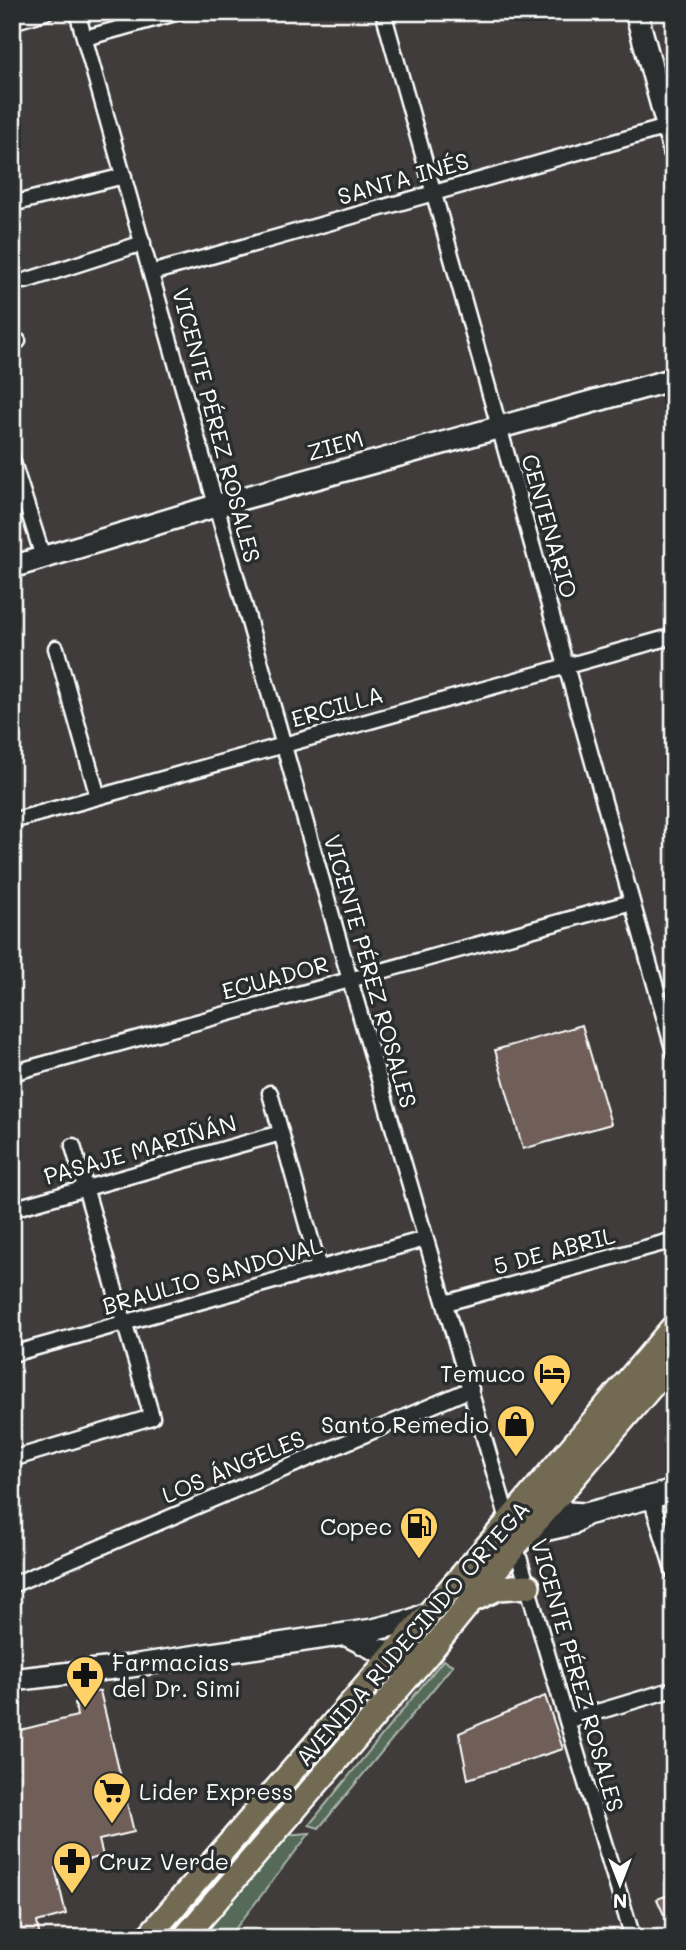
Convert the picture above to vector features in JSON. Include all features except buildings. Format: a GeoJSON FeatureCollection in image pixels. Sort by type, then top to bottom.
{"type":"FeatureCollection","features":[{"type":"Feature","properties":{"kind":"main road","name":"AVENIDA RUDECINDO ORTEGA"},"geometry":{"type":"LineString","coordinates":[[187,1934],[469,1603],[517,1533],[674,1326]]}},
{"type":"Feature","properties":{"kind":"main road","name":"AVENIDA RUDECINDO ORTEGA"},"geometry":{"type":"LineString","coordinates":[[147,1938],[430,1612],[554,1502],[674,1360]]}},
{"type":"Feature","properties":{"kind":"main road"},"geometry":{"type":"LineString","coordinates":[[469,1603],[498,1588],[528,1586]]}},
{"type":"Feature","properties":{"kind":"main road"},"geometry":{"type":"LineString","coordinates":[[187,1934],[193,1907],[189,1889]]}},
{"type":"Feature","properties":{"kind":"street"},"geometry":{"type":"LineString","coordinates":[[12,22],[46,12]]}},
{"type":"Feature","properties":{"kind":"street","name":"VICENTE PÉREZ ROSALES"},"geometry":{"type":"LineString","coordinates":[[77,12],[350,980],[425,1239],[517,1533],[528,1586],[633,1938]]}},
{"type":"Feature","properties":{"kind":"street"},"geometry":{"type":"LineString","coordinates":[[85,38],[179,12]]}},
{"type":"Feature","properties":{"kind":"street","name":"CENTENARIO"},"geometry":{"type":"LineString","coordinates":[[383,12],[674,1052]]}},
{"type":"Feature","properties":{"kind":"street"},"geometry":{"type":"LineString","coordinates":[[636,12],[674,150]]}},
{"type":"Feature","properties":{"kind":"street","name":"SANTA INÉS"},"geometry":{"type":"LineString","coordinates":[[151,273],[667,127]]}},
{"type":"Feature","properties":{"kind":"street"},"geometry":{"type":"LineString","coordinates":[[12,204],[124,176]]}},
{"type":"Feature","properties":{"kind":"street"},"geometry":{"type":"LineString","coordinates":[[25,281],[143,243]]}},
{"type":"Feature","properties":{"kind":"street","name":"ZIEM"},"geometry":{"type":"LineString","coordinates":[[12,567],[215,506],[674,379]]}},
{"type":"Feature","properties":{"kind":"street"},"geometry":{"type":"LineString","coordinates":[[12,459],[43,557]]}},
{"type":"Feature","properties":{"kind":"street","name":"ERCILLA"},"geometry":{"type":"LineString","coordinates":[[12,821],[674,636]]}},
{"type":"Feature","properties":{"kind":"street"},"geometry":{"type":"LineString","coordinates":[[56,648],[98,797]]}},
{"type":"Feature","properties":{"kind":"street","name":"ECUADOR"},"geometry":{"type":"LineString","coordinates":[[12,1073],[632,902]]}},
{"type":"Feature","properties":{"kind":"street"},"geometry":{"type":"LineString","coordinates":[[658,995],[674,991]]}},
{"type":"Feature","properties":{"kind":"street"},"geometry":{"type":"LineString","coordinates":[[270,1093],[319,1268]]}},
{"type":"Feature","properties":{"kind":"street","name":"PASAJE MARIÑÁN"},"geometry":{"type":"LineString","coordinates":[[12,1209],[281,1133]]}},
{"type":"Feature","properties":{"kind":"street"},"geometry":{"type":"LineString","coordinates":[[12,1460],[152,1417],[73,1146]]}},
{"type":"Feature","properties":{"kind":"street","name":"BRAULIO SANDOVAL"},"geometry":{"type":"LineString","coordinates":[[12,1354],[425,1239]]}},
{"type":"Feature","properties":{"kind":"street","name":"5 DE ABRIL"},"geometry":{"type":"LineString","coordinates":[[446,1303],[674,1240]]}},
{"type":"Feature","properties":{"kind":"street","name":"LOS ÁNGELES"},"geometry":{"type":"LineString","coordinates":[[12,1585],[471,1389]]}},
{"type":"Feature","properties":{"kind":"street"},"geometry":{"type":"LineString","coordinates":[[554,1502],[566,1513],[586,1514],[674,1491]]}},
{"type":"Feature","properties":{"kind":"street"},"geometry":{"type":"LineString","coordinates":[[651,1498],[674,1573]]}},
{"type":"Feature","properties":{"kind":"street"},"geometry":{"type":"LineString","coordinates":[[517,1533],[571,1524],[586,1514]]}},
{"type":"Feature","properties":{"kind":"street"},"geometry":{"type":"LineString","coordinates":[[12,1680],[131,1666],[345,1634],[394,1626],[430,1612]]}},
{"type":"Feature","properties":{"kind":"street"},"geometry":{"type":"LineString","coordinates":[[345,1634],[377,1650],[427,1655]]}},
{"type":"Feature","properties":{"kind":"street"},"geometry":{"type":"LineString","coordinates":[[567,1721],[674,1689]]}},
{"type":"Feature","properties":{"kind":"green space"},"geometry":{"type":"Polygon","coordinates":[[[443,1660],[453,1665],[319,1828],[309,1825],[443,1660]]]}},
{"type":"Feature","properties":{"kind":"green space"},"geometry":{"type":"Polygon","coordinates":[[[395,1668],[403,1670],[200,1905],[196,1895],[395,1668]]]}},
{"type":"Feature","properties":{"kind":"green space"},"geometry":{"type":"Polygon","coordinates":[[[310,1833],[228,1938],[220,1938],[209,1930],[211,1918],[284,1835],[310,1833]]]}},
{"type":"Feature","properties":{"kind":"place","name":"Temuco"},"geometry":{"type":"Point","coordinates":[552,1407]}},
{"type":"Feature","properties":{"kind":"place","name":"Santo Remedio"},"geometry":{"type":"Point","coordinates":[516,1458]}},
{"type":"Feature","properties":{"kind":"place","name":"Copec"},"geometry":{"type":"Point","coordinates":[419,1560]}},
{"type":"Feature","properties":{"kind":"place","name":"Farmacias del Dr. Simi"},"geometry":{"type":"Point","coordinates":[85,1709]}},
{"type":"Feature","properties":{"kind":"place","name":"Lider Express"},"geometry":{"type":"Point","coordinates":[112,1825]}},
{"type":"Feature","properties":{"kind":"place","name":"Cruz Verde"},"geometry":{"type":"Point","coordinates":[72,1895]}}]}
